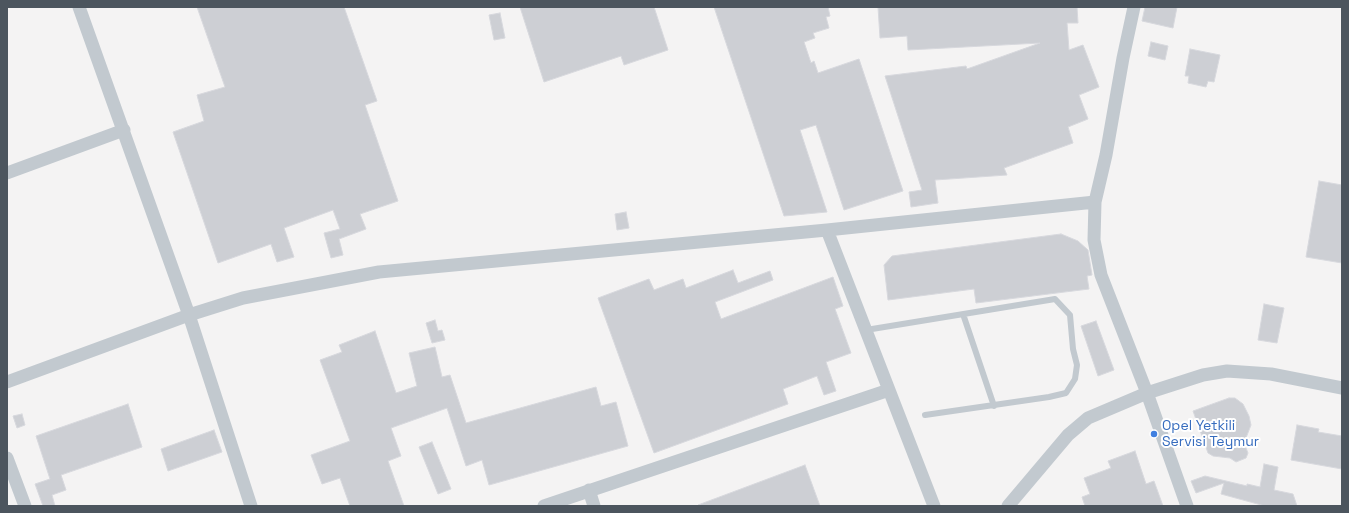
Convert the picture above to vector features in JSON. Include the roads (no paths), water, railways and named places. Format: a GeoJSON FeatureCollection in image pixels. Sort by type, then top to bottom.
{"type":"FeatureCollection","features":[{"type":"Feature","properties":{"kind":"street"},"geometry":{"type":"LineString","coordinates":[[79,7],[189,316],[250,506]]}},
{"type":"Feature","properties":{"kind":"street"},"geometry":{"type":"LineString","coordinates":[[1134,7],[1123,58],[1106,155],[1095,202],[1094,240],[1101,275],[1147,393],[1187,506]]}},
{"type":"Feature","properties":{"kind":"street"},"geometry":{"type":"LineString","coordinates":[[7,173],[124,130]]}},
{"type":"Feature","properties":{"kind":"street"},"geometry":{"type":"LineString","coordinates":[[7,382],[243,298],[379,272],[827,230],[1095,202]]}},
{"type":"Feature","properties":{"kind":"street"},"geometry":{"type":"LineString","coordinates":[[827,230],[932,501],[922,506]]}},
{"type":"Feature","properties":{"kind":"street"},"geometry":{"type":"LineString","coordinates":[[1008,506],[1068,435],[1088,418],[1147,393],[1203,375],[1227,371],[1271,374],[1342,388]]}},
{"type":"Feature","properties":{"kind":"street"},"geometry":{"type":"LineString","coordinates":[[544,506],[889,390]]}},
{"type":"Feature","properties":{"kind":"street"},"geometry":{"type":"LineString","coordinates":[[7,458],[25,506]]}},
{"type":"Feature","properties":{"kind":"street"},"geometry":{"type":"LineString","coordinates":[[589,490],[594,506]]}},
{"type":"Feature","properties":{"kind":"lane"},"geometry":{"type":"LineString","coordinates":[[866,330],[1055,299],[1070,315],[1073,349],[1077,365],[1075,379],[1066,393],[994,406],[925,414]]}},
{"type":"Feature","properties":{"kind":"lane"},"geometry":{"type":"LineString","coordinates":[[963,314],[994,406]]}},
{"type":"Feature","properties":{"kind":"place","name":"Opel Yetkili Servisi Teymur"},"geometry":{"type":"Point","coordinates":[1154,434]}}]}
